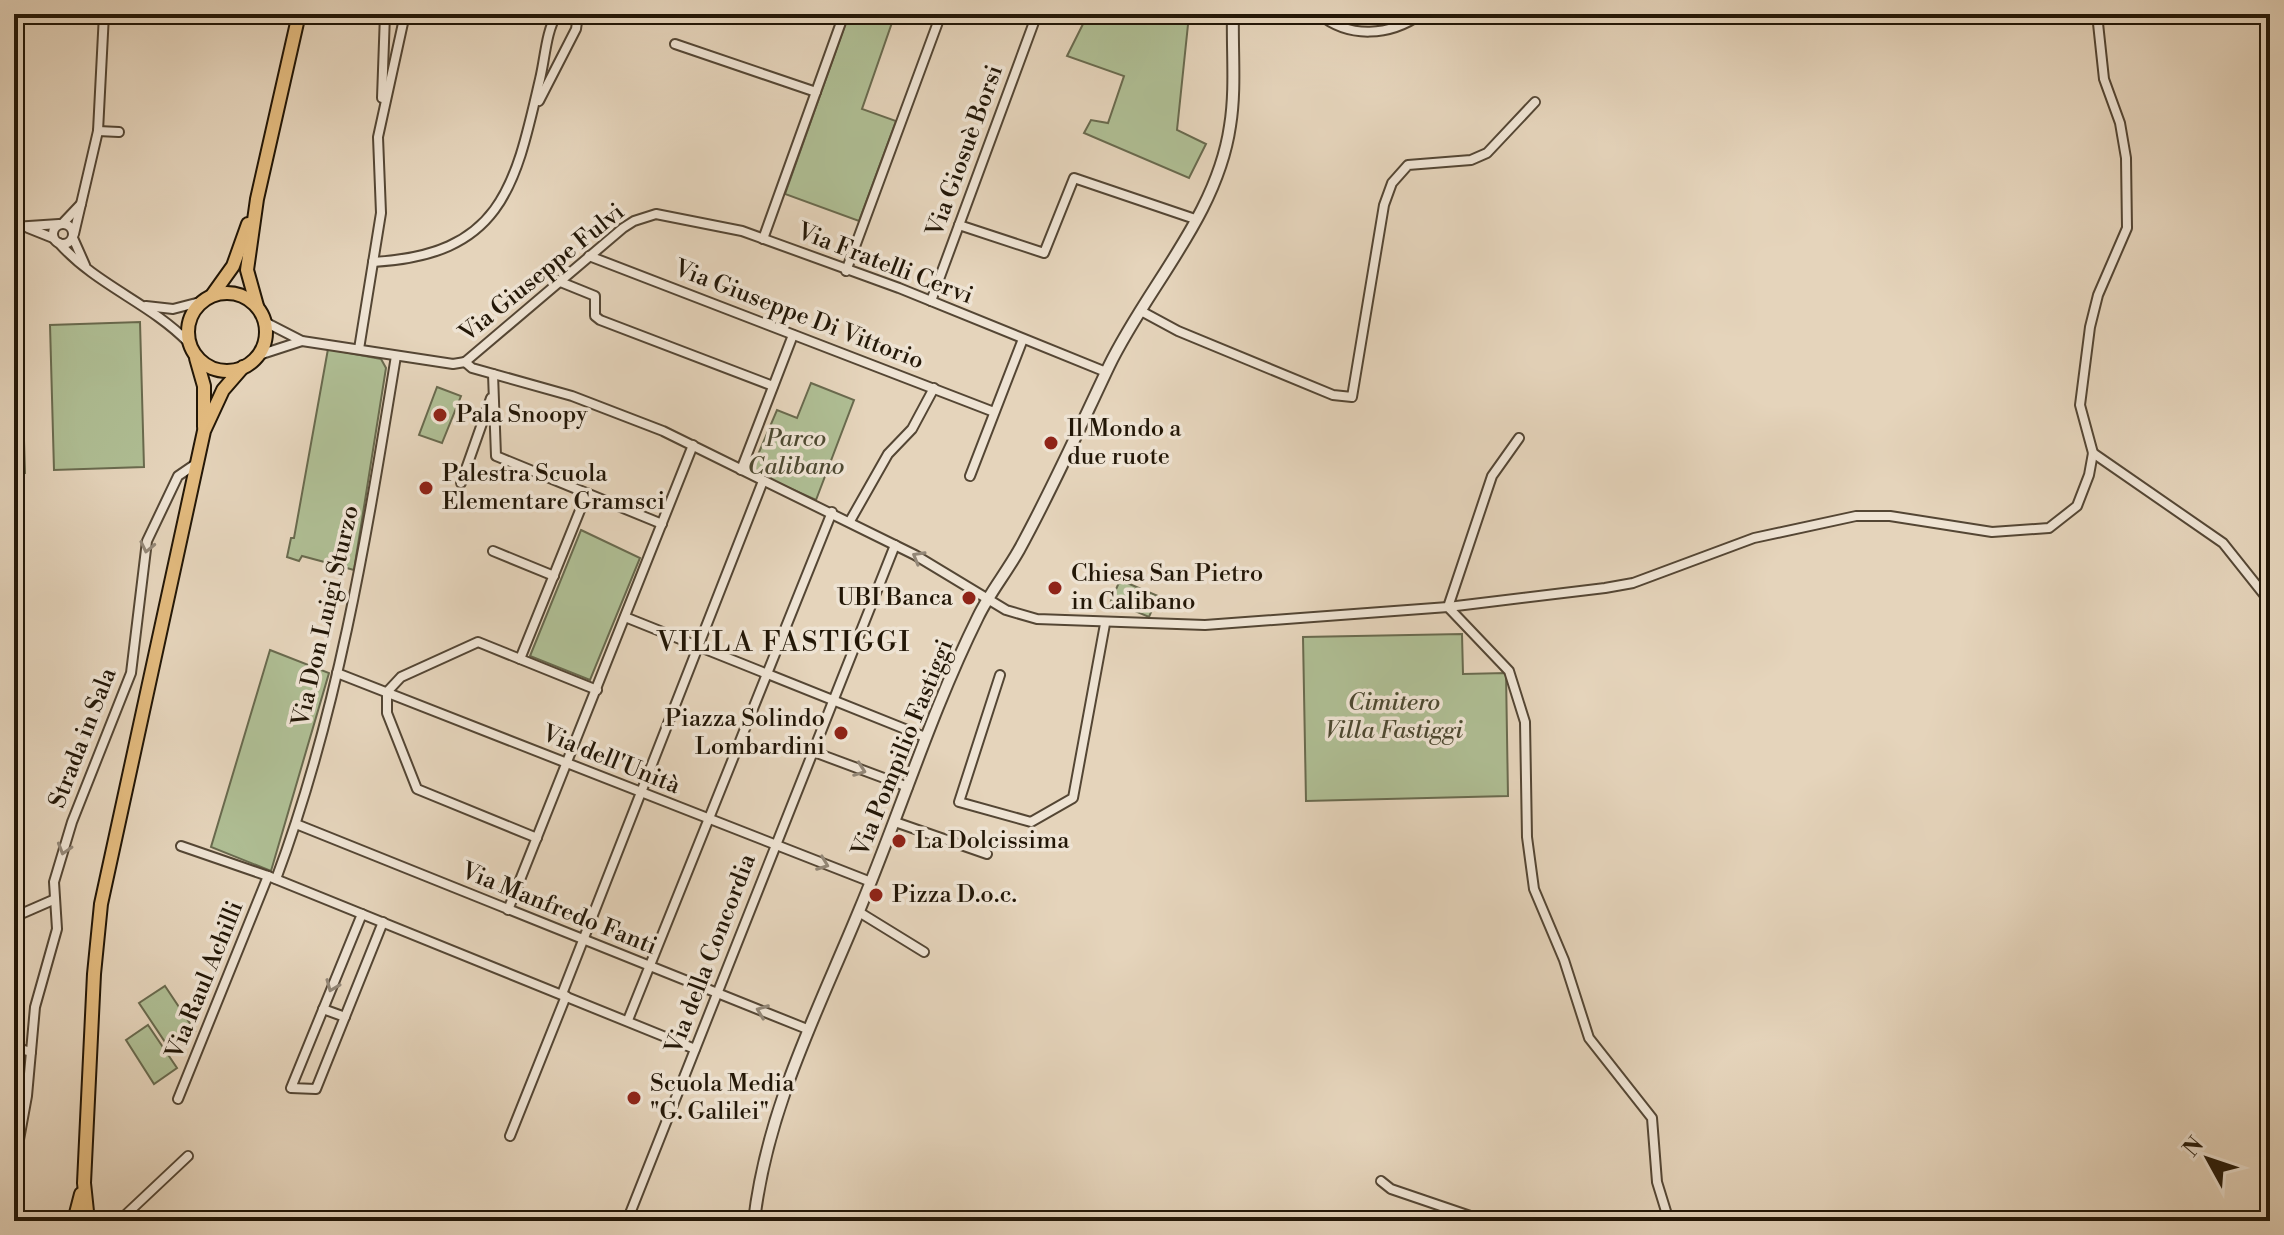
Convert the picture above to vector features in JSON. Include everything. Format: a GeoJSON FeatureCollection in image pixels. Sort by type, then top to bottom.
{"type":"FeatureCollection","features":[{"type":"Feature","properties":{"kind":"main road"},"geometry":{"type":"LineString","coordinates":[[204,431],[223,390],[243,367],[259,355],[264,345],[265,322],[247,270],[257,199],[299,14]]}},
{"type":"Feature","properties":{"kind":"main road"},"geometry":{"type":"LineString","coordinates":[[88,1221],[84,1183],[101,904],[204,431],[204,386],[188,342],[189,321],[200,302],[213,294],[233,266],[257,199]]}},
{"type":"Feature","properties":{"kind":"main road"},"geometry":{"type":"LineString","coordinates":[[213,294],[237,293],[257,306]]}},
{"type":"Feature","properties":{"kind":"main road"},"geometry":{"type":"LineString","coordinates":[[195,355],[217,370],[243,367]]}},
{"type":"Feature","properties":{"kind":"main road"},"geometry":{"type":"LineString","coordinates":[[74,1221],[84,1183]]}},
{"type":"Feature","properties":{"kind":"street"},"geometry":{"type":"LineString","coordinates":[[27,227],[67,243],[73,236],[98,131],[104,14]]}},
{"type":"Feature","properties":{"kind":"street"},"geometry":{"type":"LineString","coordinates":[[359,349],[381,213],[378,150],[385,14]]}},
{"type":"Feature","properties":{"kind":"street"},"geometry":{"type":"LineString","coordinates":[[381,123],[405,14]]}},
{"type":"Feature","properties":{"kind":"street"},"geometry":{"type":"LineString","coordinates":[[373,262],[437,252],[477,229],[492,214],[513,181],[557,14]]}},
{"type":"Feature","properties":{"kind":"street"},"geometry":{"type":"LineString","coordinates":[[529,124],[545,86],[576,29],[573,14]]}},
{"type":"Feature","properties":{"kind":"street"},"geometry":{"type":"LineString","coordinates":[[763,239],[844,14]]}},
{"type":"Feature","properties":{"kind":"street"},"geometry":{"type":"LineString","coordinates":[[846,271],[941,14]]}},
{"type":"Feature","properties":{"kind":"street","name":"Via Giosuè Borsi"},"geometry":{"type":"LineString","coordinates":[[931,301],[1037,14]]}},
{"type":"Feature","properties":{"kind":"street","name":"Via Pompilio Fastiggi"},"geometry":{"type":"LineString","coordinates":[[754,1221],[758,1184],[775,1115],[807,1029],[895,822],[925,737],[990,598],[1020,548],[1106,372],[1211,188],[1230,126],[1233,14]]}},
{"type":"Feature","properties":{"kind":"street"},"geometry":{"type":"LineString","coordinates":[[1319,14],[1333,24],[1359,32],[1389,30],[1421,14]]}},
{"type":"Feature","properties":{"kind":"street"},"geometry":{"type":"LineString","coordinates":[[265,322],[302,341],[453,364],[465,362],[472,368],[572,396],[693,445],[832,512],[1019,616],[1105,624],[1205,625],[1448,607],[1633,583],[1754,538],[1856,516],[1890,516],[1992,532],[2026,532],[2049,528],[2077,506],[2093,453],[2080,405],[2090,327],[2098,295],[2127,228],[2126,158],[2120,123],[2104,79],[2097,14]]}},
{"type":"Feature","properties":{"kind":"street"},"geometry":{"type":"LineString","coordinates":[[675,44],[816,92]]}},
{"type":"Feature","properties":{"kind":"street"},"geometry":{"type":"LineString","coordinates":[[1141,311],[1178,331],[1333,395],[1352,397],[1384,205],[1392,183],[1408,165],[1471,160],[1487,153],[1535,102]]}},
{"type":"Feature","properties":{"kind":"street"},"geometry":{"type":"LineString","coordinates":[[98,131],[119,132]]}},
{"type":"Feature","properties":{"kind":"street"},"geometry":{"type":"LineString","coordinates":[[959,225],[1044,253],[1074,178],[1195,219]]}},
{"type":"Feature","properties":{"kind":"street"},"geometry":{"type":"LineString","coordinates":[[82,204],[54,230],[56,240],[88,270],[170,324],[188,342]]}},
{"type":"Feature","properties":{"kind":"street","name":"Via Fratelli Cervi"},"geometry":{"type":"LineString","coordinates":[[645,216],[707,221],[763,239],[931,301],[1106,372]]}},
{"type":"Feature","properties":{"kind":"street","name":"Via Giuseppe Fulvi"},"geometry":{"type":"LineString","coordinates":[[465,362],[558,281],[645,216]]}},
{"type":"Feature","properties":{"kind":"street"},"geometry":{"type":"LineString","coordinates":[[14,227],[71,226],[88,270]]}},
{"type":"Feature","properties":{"kind":"street","name":"Via Giuseppe Di Vittorio"},"geometry":{"type":"LineString","coordinates":[[589,256],[994,412]]}},
{"type":"Feature","properties":{"kind":"street"},"geometry":{"type":"LineString","coordinates":[[558,281],[595,296],[595,316],[600,320],[773,386]]}},
{"type":"Feature","properties":{"kind":"street"},"geometry":{"type":"LineString","coordinates":[[142,305],[173,309],[200,302]]}},
{"type":"Feature","properties":{"kind":"street"},"geometry":{"type":"LineString","coordinates":[[741,470],[793,335]]}},
{"type":"Feature","properties":{"kind":"street"},"geometry":{"type":"LineString","coordinates":[[970,476],[1023,339]]}},
{"type":"Feature","properties":{"kind":"street"},"geometry":{"type":"LineString","coordinates":[[259,355],[302,341]]}},
{"type":"Feature","properties":{"kind":"street","name":"Via Don Luigi Sturzo"},"geometry":{"type":"LineString","coordinates":[[272,878],[296,824],[337,673],[360,576],[396,356]]}},
{"type":"Feature","properties":{"kind":"street"},"geometry":{"type":"LineString","coordinates":[[493,374],[496,456],[662,524]]}},
{"type":"Feature","properties":{"kind":"street"},"geometry":{"type":"LineString","coordinates":[[850,521],[888,454],[912,429],[934,388]]}},
{"type":"Feature","properties":{"kind":"street"},"geometry":{"type":"LineString","coordinates":[[461,483],[493,393]]}},
{"type":"Feature","properties":{"kind":"street"},"geometry":{"type":"LineString","coordinates":[[1448,607],[1492,476],[1519,438]]}},
{"type":"Feature","properties":{"kind":"street"},"geometry":{"type":"LineString","coordinates":[[508,910],[693,445]]}},
{"type":"Feature","properties":{"kind":"street"},"geometry":{"type":"LineString","coordinates":[[2093,453],[2223,543],[2270,602]]}},
{"type":"Feature","properties":{"kind":"street","name":"Strada in Sala"},"geometry":{"type":"LineString","coordinates":[[14,1167],[35,1007],[57,929],[54,882],[72,822],[131,673],[147,541],[178,476],[197,463]]}},
{"type":"Feature","properties":{"kind":"street"},"geometry":{"type":"LineString","coordinates":[[510,1136],[763,481]]}},
{"type":"Feature","properties":{"kind":"street"},"geometry":{"type":"LineString","coordinates":[[520,659],[587,493]]}},
{"type":"Feature","properties":{"kind":"street"},"geometry":{"type":"LineString","coordinates":[[628,1020],[832,512]]}},
{"type":"Feature","properties":{"kind":"street","name":"Via della Concordia"},"geometry":{"type":"LineString","coordinates":[[627,1221],[895,545]]}},
{"type":"Feature","properties":{"kind":"street"},"geometry":{"type":"LineString","coordinates":[[493,551],[554,576]]}},
{"type":"Feature","properties":{"kind":"street"},"geometry":{"type":"LineString","coordinates":[[1448,607],[1509,671],[1525,722],[1527,837],[1534,889],[1564,960],[1589,1038],[1652,1118],[1657,1182],[1669,1221]]}},
{"type":"Feature","properties":{"kind":"street"},"geometry":{"type":"LineString","coordinates":[[625,617],[925,737]]}},
{"type":"Feature","properties":{"kind":"street"},"geometry":{"type":"LineString","coordinates":[[1000,675],[959,802],[1031,822],[1073,798],[1105,624]]}},
{"type":"Feature","properties":{"kind":"street"},"geometry":{"type":"LineString","coordinates":[[537,838],[417,789],[387,713],[387,692],[401,677],[478,642],[597,690]]}},
{"type":"Feature","properties":{"kind":"street","name":"Via dell'Unità"},"geometry":{"type":"LineString","coordinates":[[337,673],[871,882]]}},
{"type":"Feature","properties":{"kind":"street"},"geometry":{"type":"LineString","coordinates":[[814,752],[908,787]]}},
{"type":"Feature","properties":{"kind":"street"},"geometry":{"type":"LineString","coordinates":[[895,822],[987,854]]}},
{"type":"Feature","properties":{"kind":"street","name":"Via Manfredo Fanti"},"geometry":{"type":"LineString","coordinates":[[296,824],[807,1029]]}},
{"type":"Feature","properties":{"kind":"street","name":"Via Raul Achilli"},"geometry":{"type":"LineString","coordinates":[[181,846],[272,878],[695,1049]]}},
{"type":"Feature","properties":{"kind":"street","name":"Via Raul Achilli"},"geometry":{"type":"LineString","coordinates":[[178,1099],[272,878]]}},
{"type":"Feature","properties":{"kind":"street"},"geometry":{"type":"LineString","coordinates":[[14,917],[53,900]]}},
{"type":"Feature","properties":{"kind":"street"},"geometry":{"type":"LineString","coordinates":[[859,912],[924,952]]}},
{"type":"Feature","properties":{"kind":"street"},"geometry":{"type":"LineString","coordinates":[[362,914],[291,1088],[316,1089],[383,922]]}},
{"type":"Feature","properties":{"kind":"street"},"geometry":{"type":"LineString","coordinates":[[323,1009],[345,1017]]}},
{"type":"Feature","properties":{"kind":"street"},"geometry":{"type":"LineString","coordinates":[[14,1047],[31,1052]]}},
{"type":"Feature","properties":{"kind":"street"},"geometry":{"type":"LineString","coordinates":[[119,1221],[188,1156]]}},
{"type":"Feature","properties":{"kind":"street"},"geometry":{"type":"LineString","coordinates":[[1381,1181],[1391,1189],[1485,1221]]}},
{"type":"Feature","properties":{"kind":"green space"},"geometry":{"type":"Polygon","coordinates":[[[849,14],[895,14],[862,109],[896,121],[859,221],[785,194],[849,14]]]}},
{"type":"Feature","properties":{"kind":"green space"},"geometry":{"type":"Polygon","coordinates":[[[1088,14],[1189,15],[1177,130],[1206,144],[1189,178],[1084,133],[1091,120],[1108,123],[1124,76],[1067,56],[1088,14]]]}},
{"type":"Feature","properties":{"kind":"green space"},"geometry":{"type":"Polygon","coordinates":[[[14,312],[20,312],[25,473],[14,473],[14,312]]]}},
{"type":"Feature","properties":{"kind":"green space"},"geometry":{"type":"Polygon","coordinates":[[[140,322],[144,467],[54,470],[50,325],[140,322]]]}},
{"type":"Feature","properties":{"kind":"green space"},"geometry":{"type":"Polygon","coordinates":[[[328,349],[381,359],[386,368],[354,570],[302,556],[299,561],[287,557],[291,538],[294,538],[328,349]]]}},
{"type":"Feature","properties":{"kind":"green space","name":"Parco Calibano"},"geometry":{"type":"Polygon","coordinates":[[[811,383],[854,400],[816,500],[751,471],[777,410],[797,418],[811,383]]]}},
{"type":"Feature","properties":{"kind":"green space","name":"Pala Snoopy"},"geometry":{"type":"Polygon","coordinates":[[[437,387],[461,396],[442,443],[419,435],[437,387]]]}},
{"type":"Feature","properties":{"kind":"green space"},"geometry":{"type":"Polygon","coordinates":[[[581,530],[640,558],[590,680],[530,656],[581,530]]]}},
{"type":"Feature","properties":{"kind":"green space"},"geometry":{"type":"Polygon","coordinates":[[[1120,580],[1158,596],[1149,617],[1111,601],[1120,580]]]}},
{"type":"Feature","properties":{"kind":"green space","name":"Cimitero Villa Fastiggi"},"geometry":{"type":"Polygon","coordinates":[[[1462,634],[1463,674],[1506,673],[1508,796],[1306,801],[1303,637],[1462,634]]]}},
{"type":"Feature","properties":{"kind":"green space"},"geometry":{"type":"Polygon","coordinates":[[[270,650],[329,673],[271,871],[211,847],[270,650]]]}},
{"type":"Feature","properties":{"kind":"green space"},"geometry":{"type":"Polygon","coordinates":[[[165,986],[195,1031],[169,1048],[139,1003],[165,986]]]}},
{"type":"Feature","properties":{"kind":"green space"},"geometry":{"type":"Polygon","coordinates":[[[148,1025],[177,1068],[154,1084],[126,1040],[148,1025]]]}},
{"type":"Feature","properties":{"kind":"place","name":"Pala Snoopy"},"geometry":{"type":"Point","coordinates":[440,415]}},
{"type":"Feature","properties":{"kind":"place","name":"Il Mondo a due ruote"},"geometry":{"type":"Point","coordinates":[1051,443]}},
{"type":"Feature","properties":{"kind":"place","name":"Palestra Scuola Elementare Gramsci"},"geometry":{"type":"Point","coordinates":[426,488]}},
{"type":"Feature","properties":{"kind":"place","name":"Chiesa San Pietro in Calibano"},"geometry":{"type":"Point","coordinates":[1055,588]}},
{"type":"Feature","properties":{"kind":"place","name":"UBI Banca"},"geometry":{"type":"Point","coordinates":[969,598]}},
{"type":"Feature","properties":{"kind":"place","name":"Piazza Solindo Lombardini"},"geometry":{"type":"Point","coordinates":[841,733]}},
{"type":"Feature","properties":{"kind":"place","name":"La Dolcissima"},"geometry":{"type":"Point","coordinates":[899,841]}},
{"type":"Feature","properties":{"kind":"place","name":"Pizza D.o.c."},"geometry":{"type":"Point","coordinates":[876,895]}},
{"type":"Feature","properties":{"kind":"place","name":"Scuola Media \"G. Galilei\""},"geometry":{"type":"Point","coordinates":[634,1098]}},
{"type":"Feature","properties":{"kind":"district","name":"VILLA FASTIGGI"},"geometry":{"type":"Point","coordinates":[784,642]}}]}
